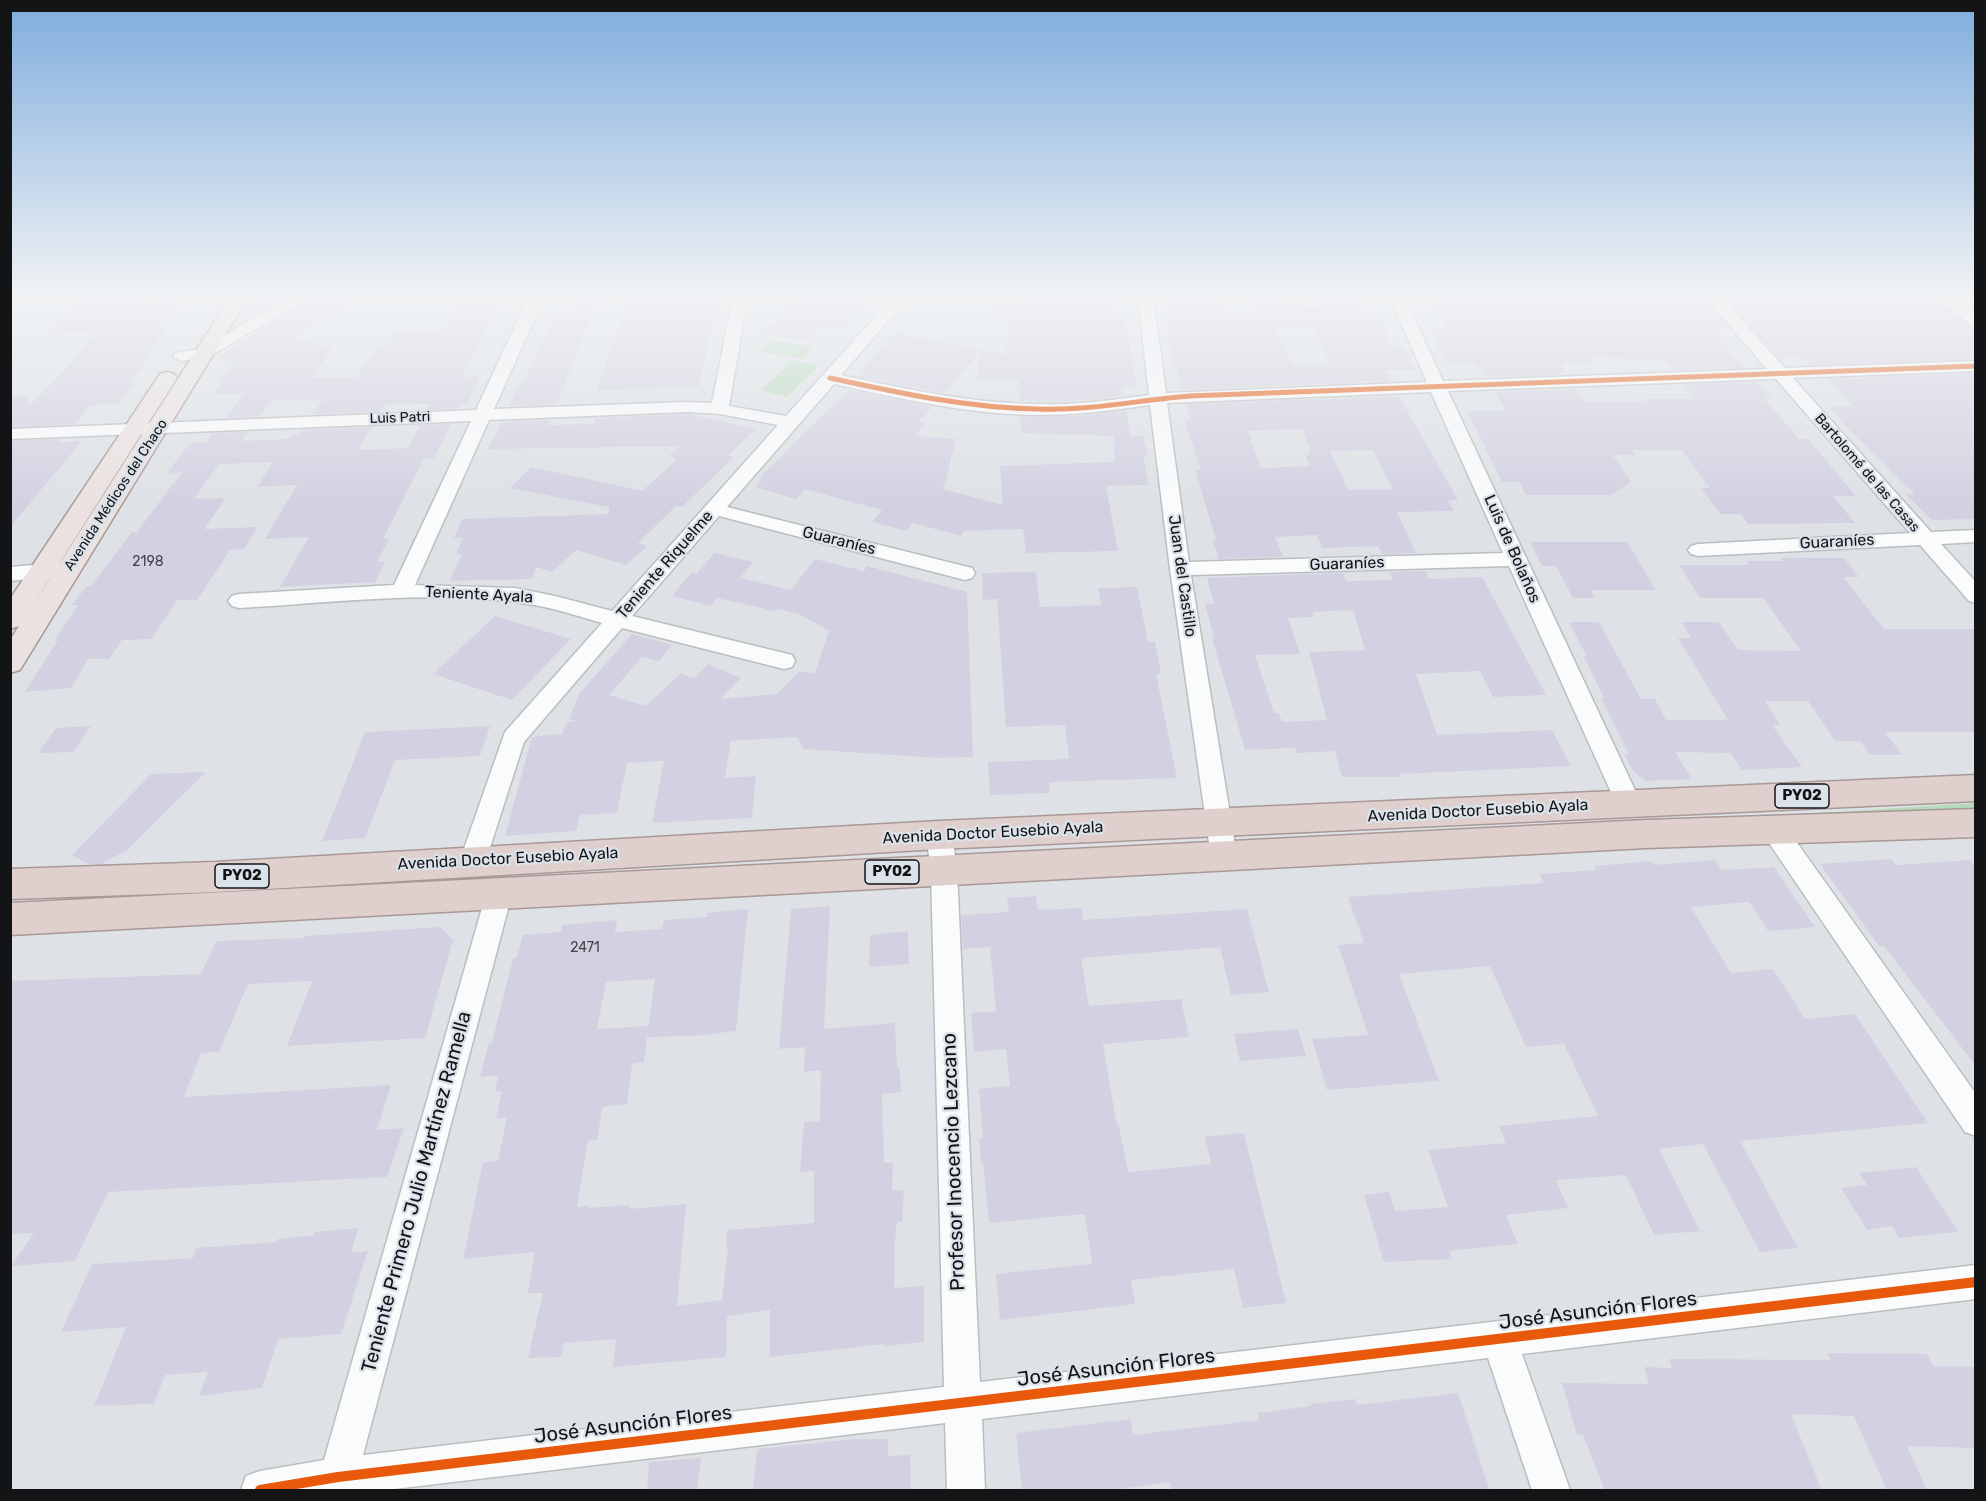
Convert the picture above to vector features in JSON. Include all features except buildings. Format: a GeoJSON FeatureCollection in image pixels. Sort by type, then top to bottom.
{"type":"FeatureCollection","features":[{"type":"Feature","properties":{"kind":"highway","name":"Avenida Doctor Eusebio Ayala"},"geometry":{"type":"LineString","coordinates":[[10,919],[944,870],[1221,840],[1628,803],[1976,788]]}},
{"type":"Feature","properties":{"kind":"highway","name":"Avenida Doctor Eusebio Ayala"},"geometry":{"type":"LineString","coordinates":[[10,884],[216,877],[473,860],[939,835],[1221,840],[1646,834],[1976,823]]}},
{"type":"Feature","properties":{"kind":"main road","name":"Avenida Médicos del Chaco"},"geometry":{"type":"LineString","coordinates":[[10,620],[174,366]]}},
{"type":"Feature","properties":{"kind":"main road","name":"Avenida Médicos del Chaco"},"geometry":{"type":"LineString","coordinates":[[10,663],[196,366]]}},
{"type":"Feature","properties":{"kind":"street"},"geometry":{"type":"LineString","coordinates":[[400,591],[505,366]]}},
{"type":"Feature","properties":{"kind":"street"},"geometry":{"type":"LineString","coordinates":[[720,409],[728,366]]}},
{"type":"Feature","properties":{"kind":"street","name":"Teniente Riquelme"},"geometry":{"type":"LineString","coordinates":[[473,860],[513,738],[840,366]]}},
{"type":"Feature","properties":{"kind":"street","name":"Juan del Castillo"},"geometry":{"type":"LineString","coordinates":[[1154,366],[1180,569],[1221,840]]}},
{"type":"Feature","properties":{"kind":"street","name":"Luis de Bolaños"},"geometry":{"type":"LineString","coordinates":[[1429,366],[1514,559],[1628,803]]}},
{"type":"Feature","properties":{"kind":"street","name":"Bartolomé de las Casas"},"geometry":{"type":"LineString","coordinates":[[1774,366],[1976,596]]}},
{"type":"Feature","properties":{"kind":"street"},"geometry":{"type":"LineString","coordinates":[[830,378],[912,395],[992,407],[1070,409],[1158,398],[1438,385],[1975,366]]}},
{"type":"Feature","properties":{"kind":"street","name":"Luis Patri"},"geometry":{"type":"LineString","coordinates":[[10,434],[687,407],[720,409],[789,422]]}},
{"type":"Feature","properties":{"kind":"street","name":"Guaraníes"},"geometry":{"type":"LineString","coordinates":[[713,509],[965,573]]}},
{"type":"Feature","properties":{"kind":"street","name":"Guaraníes"},"geometry":{"type":"LineString","coordinates":[[1698,550],[1976,536]]}},
{"type":"Feature","properties":{"kind":"street","name":"Guaraníes"},"geometry":{"type":"LineString","coordinates":[[1180,569],[1514,559]]}},
{"type":"Feature","properties":{"kind":"street"},"geometry":{"type":"LineString","coordinates":[[10,574],[69,568]]}},
{"type":"Feature","properties":{"kind":"street","name":"Teniente Ayala"},"geometry":{"type":"LineString","coordinates":[[239,602],[400,591],[473,591],[535,597],[784,661]]}},
{"type":"Feature","properties":{"kind":"street"},"geometry":{"type":"LineString","coordinates":[[1774,830],[1976,1121]]}},
{"type":"Feature","properties":{"kind":"street","name":"Profesor Inocencio Lezcano"},"geometry":{"type":"LineString","coordinates":[[939,835],[944,870],[966,1491]]}},
{"type":"Feature","properties":{"kind":"street","name":"Teniente Primero Julio Martínez Ramella"},"geometry":{"type":"LineString","coordinates":[[337,1484],[499,894]]}},
{"type":"Feature","properties":{"kind":"street","name":"José Asunción Flores"},"geometry":{"type":"LineString","coordinates":[[260,1491],[337,1484],[962,1402],[1976,1282]]}},
{"type":"Feature","properties":{"kind":"street"},"geometry":{"type":"LineString","coordinates":[[1499,1339],[1551,1491]]}},
{"type":"Feature","properties":{"kind":"green space"},"geometry":{"type":"Polygon","coordinates":[[[787,366],[819,366],[787,397],[761,390],[787,366]]]}},
{"type":"Feature","properties":{"kind":"green space"},"geometry":{"type":"Polygon","coordinates":[[[1975,803],[1975,808],[1808,817],[1804,814],[1975,803]]]}},
{"type":"Feature","properties":{"kind":"cycle path"},"geometry":{"type":"LineString","coordinates":[[830,378],[949,401],[1040,410],[1085,408],[1189,396],[1975,366]]}},
{"type":"Feature","properties":{"kind":"cycle path"},"geometry":{"type":"LineString","coordinates":[[260,1490],[338,1477],[1976,1282]]}}]}
